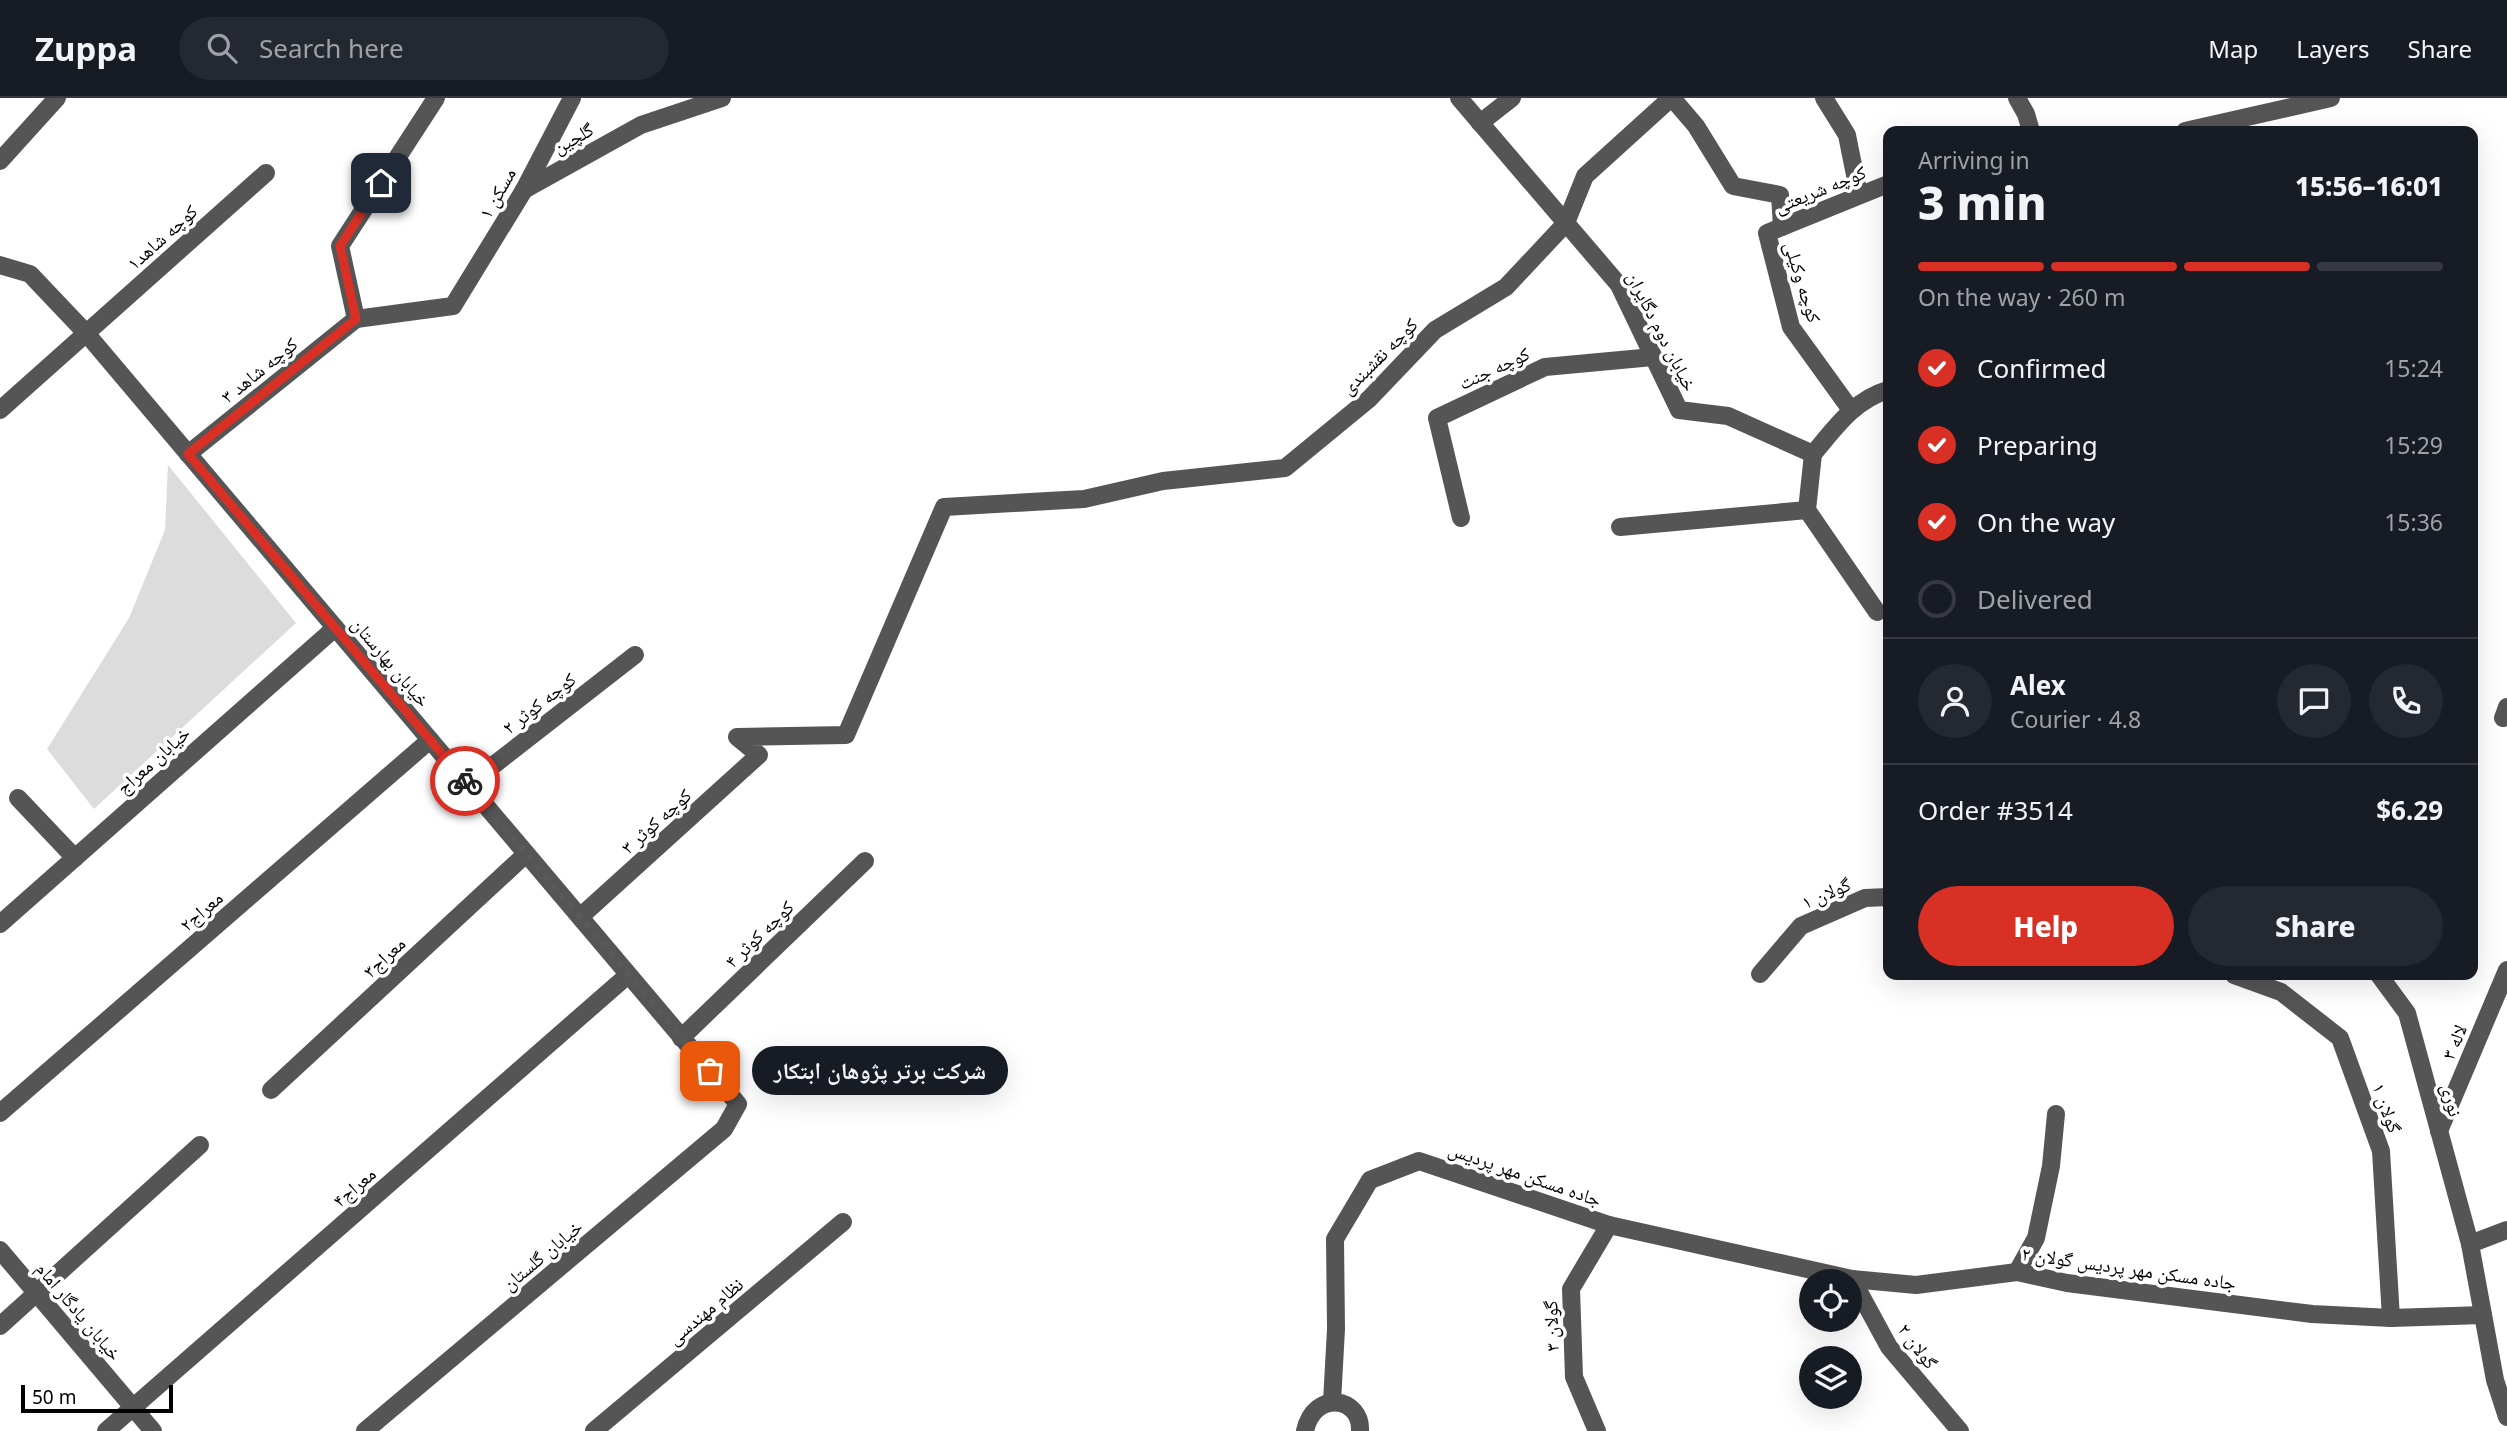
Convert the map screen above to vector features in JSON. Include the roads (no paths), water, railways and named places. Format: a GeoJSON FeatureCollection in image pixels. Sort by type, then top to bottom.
{"type":"FeatureCollection","features":[{"type":"Feature","properties":{"kind":"street"},"geometry":{"type":"LineString","coordinates":[[0,161],[57,98]]}},
{"type":"Feature","properties":{"kind":"street"},"geometry":{"type":"LineString","coordinates":[[356,319],[340,246],[436,98]]}},
{"type":"Feature","properties":{"kind":"street","name":"مسکن ۱"},"geometry":{"type":"LineString","coordinates":[[356,319],[453,306],[524,190],[572,98]]}},
{"type":"Feature","properties":{"kind":"street","name":"گلچین"},"geometry":{"type":"LineString","coordinates":[[524,190],[641,125],[722,98]]}},
{"type":"Feature","properties":{"kind":"street","name":"خیابان دوم دگایران"},"geometry":{"type":"LineString","coordinates":[[1459,98],[1619,285],[1679,410],[1728,416],[1813,454]]}},
{"type":"Feature","properties":{"kind":"street"},"geometry":{"type":"LineString","coordinates":[[1480,122],[1512,98]]}},
{"type":"Feature","properties":{"kind":"street","name":"کوچه نقشبندی"},"geometry":{"type":"LineString","coordinates":[[760,755],[737,737],[846,735],[944,507],[1084,499],[1163,481],[1285,468],[1369,399],[1435,330],[1506,287],[1566,223],[1585,176],[1671,98]]}},
{"type":"Feature","properties":{"kind":"street","name":"کوچه وکیلی"},"geometry":{"type":"LineString","coordinates":[[1671,98],[1696,126],[1733,186],[1780,195],[1774,230],[1791,327],[1851,410]]}},
{"type":"Feature","properties":{"kind":"street"},"geometry":{"type":"LineString","coordinates":[[1824,98],[1847,135],[1859,195]]}},
{"type":"Feature","properties":{"kind":"street"},"geometry":{"type":"LineString","coordinates":[[2017,98],[2030,126]]}},
{"type":"Feature","properties":{"kind":"street"},"geometry":{"type":"LineString","coordinates":[[2207,126],[2331,98]]}},
{"type":"Feature","properties":{"kind":"street","name":"کوچه شاهد۱"},"geometry":{"type":"LineString","coordinates":[[0,410],[266,173]]}},
{"type":"Feature","properties":{"kind":"street","name":"کوچه شریعتی"},"geometry":{"type":"LineString","coordinates":[[1774,230],[1883,186]]}},
{"type":"Feature","properties":{"kind":"street","name":"خیابان بهارستان"},"geometry":{"type":"LineString","coordinates":[[0,264],[30,274],[86,333],[738,1104]]}},
{"type":"Feature","properties":{"kind":"street","name":"کوچه شاهد ۳"},"geometry":{"type":"LineString","coordinates":[[188,454],[356,319]]}},
{"type":"Feature","properties":{"kind":"street","name":"کوچه جنت"},"geometry":{"type":"LineString","coordinates":[[1461,518],[1437,418],[1545,368],[1653,357]]}},
{"type":"Feature","properties":{"kind":"street"},"geometry":{"type":"LineString","coordinates":[[1877,612],[1807,510],[1813,454],[1851,410],[1883,391]]}},
{"type":"Feature","properties":{"kind":"street"},"geometry":{"type":"LineString","coordinates":[[1620,527],[1807,510]]}},
{"type":"Feature","properties":{"kind":"street","name":"خیابان معراج"},"geometry":{"type":"LineString","coordinates":[[0,924],[335,628]]}},
{"type":"Feature","properties":{"kind":"street","name":"کوچه کوثر ۲"},"geometry":{"type":"LineString","coordinates":[[468,785],[635,655]]}},
{"type":"Feature","properties":{"kind":"street","name":"معراج۲"},"geometry":{"type":"LineString","coordinates":[[0,1113],[430,740]]}},
{"type":"Feature","properties":{"kind":"street","name":"کوچه کوثر ۳"},"geometry":{"type":"LineString","coordinates":[[580,917],[760,755]]}},
{"type":"Feature","properties":{"kind":"street"},"geometry":{"type":"LineString","coordinates":[[18,798],[75,858]]}},
{"type":"Feature","properties":{"kind":"street","name":"معراج۳"},"geometry":{"type":"LineString","coordinates":[[271,1090],[526,855]]}},
{"type":"Feature","properties":{"kind":"street","name":"کوچه کوثر ۴"},"geometry":{"type":"LineString","coordinates":[[681,1038],[865,861]]}},
{"type":"Feature","properties":{"kind":"street","name":"گولان ۱"},"geometry":{"type":"LineString","coordinates":[[1760,974],[1801,926],[1866,898],[1883,897]]}},
{"type":"Feature","properties":{"kind":"street","name":"لاله ۳"},"geometry":{"type":"LineString","coordinates":[[2439,1131],[2507,970]]}},
{"type":"Feature","properties":{"kind":"street","name":"معراج۴"},"geometry":{"type":"LineString","coordinates":[[106,1431],[628,975]]}},
{"type":"Feature","properties":{"kind":"street","name":"گولان ۱"},"geometry":{"type":"LineString","coordinates":[[2249,980],[2281,992],[2340,1038],[2381,1152],[2391,1318]]}},
{"type":"Feature","properties":{"kind":"street","name":"نوری"},"geometry":{"type":"LineString","coordinates":[[2383,980],[2407,1013],[2470,1244],[2483,1315],[2501,1377],[2507,1417]]}},
{"type":"Feature","properties":{"kind":"street","name":"خیابان گلستان"},"geometry":{"type":"LineString","coordinates":[[365,1431],[724,1129],[738,1104]]}},
{"type":"Feature","properties":{"kind":"street"},"geometry":{"type":"LineString","coordinates":[[2017,1272],[2036,1238],[2051,1166],[2056,1114]]}},
{"type":"Feature","properties":{"kind":"street"},"geometry":{"type":"LineString","coordinates":[[0,1326],[200,1145]]}},
{"type":"Feature","properties":{"kind":"street","name":"جاده مسکن مهر پردیس"},"geometry":{"type":"LineString","coordinates":[[1332,1402],[1336,1329],[1335,1239],[1370,1180],[1419,1161],[1462,1173],[1609,1225]]}},
{"type":"Feature","properties":{"kind":"street","name":"نظام مهندسی"},"geometry":{"type":"LineString","coordinates":[[594,1431],[843,1222]]}},
{"type":"Feature","properties":{"kind":"street","name":"جاده مسکن مهر پردیس گولان ۲"},"geometry":{"type":"LineString","coordinates":[[1609,1225],[1807,1269]]}},
{"type":"Feature","properties":{"kind":"street","name":"گولان ۳"},"geometry":{"type":"LineString","coordinates":[[1597,1431],[1574,1377],[1571,1289],[1609,1225]]}},
{"type":"Feature","properties":{"kind":"street"},"geometry":{"type":"LineString","coordinates":[[2470,1244],[2507,1230]]}},
{"type":"Feature","properties":{"kind":"street","name":"خیابان یادگار امام"},"geometry":{"type":"LineString","coordinates":[[0,1250],[153,1431]]}},
{"type":"Feature","properties":{"kind":"street","name":"جاده مسکن مهر پردیس گولان ۲"},"geometry":{"type":"LineString","coordinates":[[1862,1280],[1916,1285],[2017,1272],[2067,1283],[2312,1314],[2391,1318],[2483,1315]]}},
{"type":"Feature","properties":{"kind":"street","name":"گولان ۲"},"geometry":{"type":"LineString","coordinates":[[1862,1298],[1889,1348],[1960,1431]]}},
{"type":"Feature","properties":{"kind":"street"},"geometry":{"type":"LineString","coordinates":[[1305,1431],[1308,1417],[1318,1406],[1332,1402],[1345,1405],[1355,1413],[1360,1431]]}},
{"type":"Feature","properties":{"kind":"place","name":"شرکت برتر پژوهان ابتکار"},"geometry":{"type":"Point","coordinates":[710,1071]}}]}
